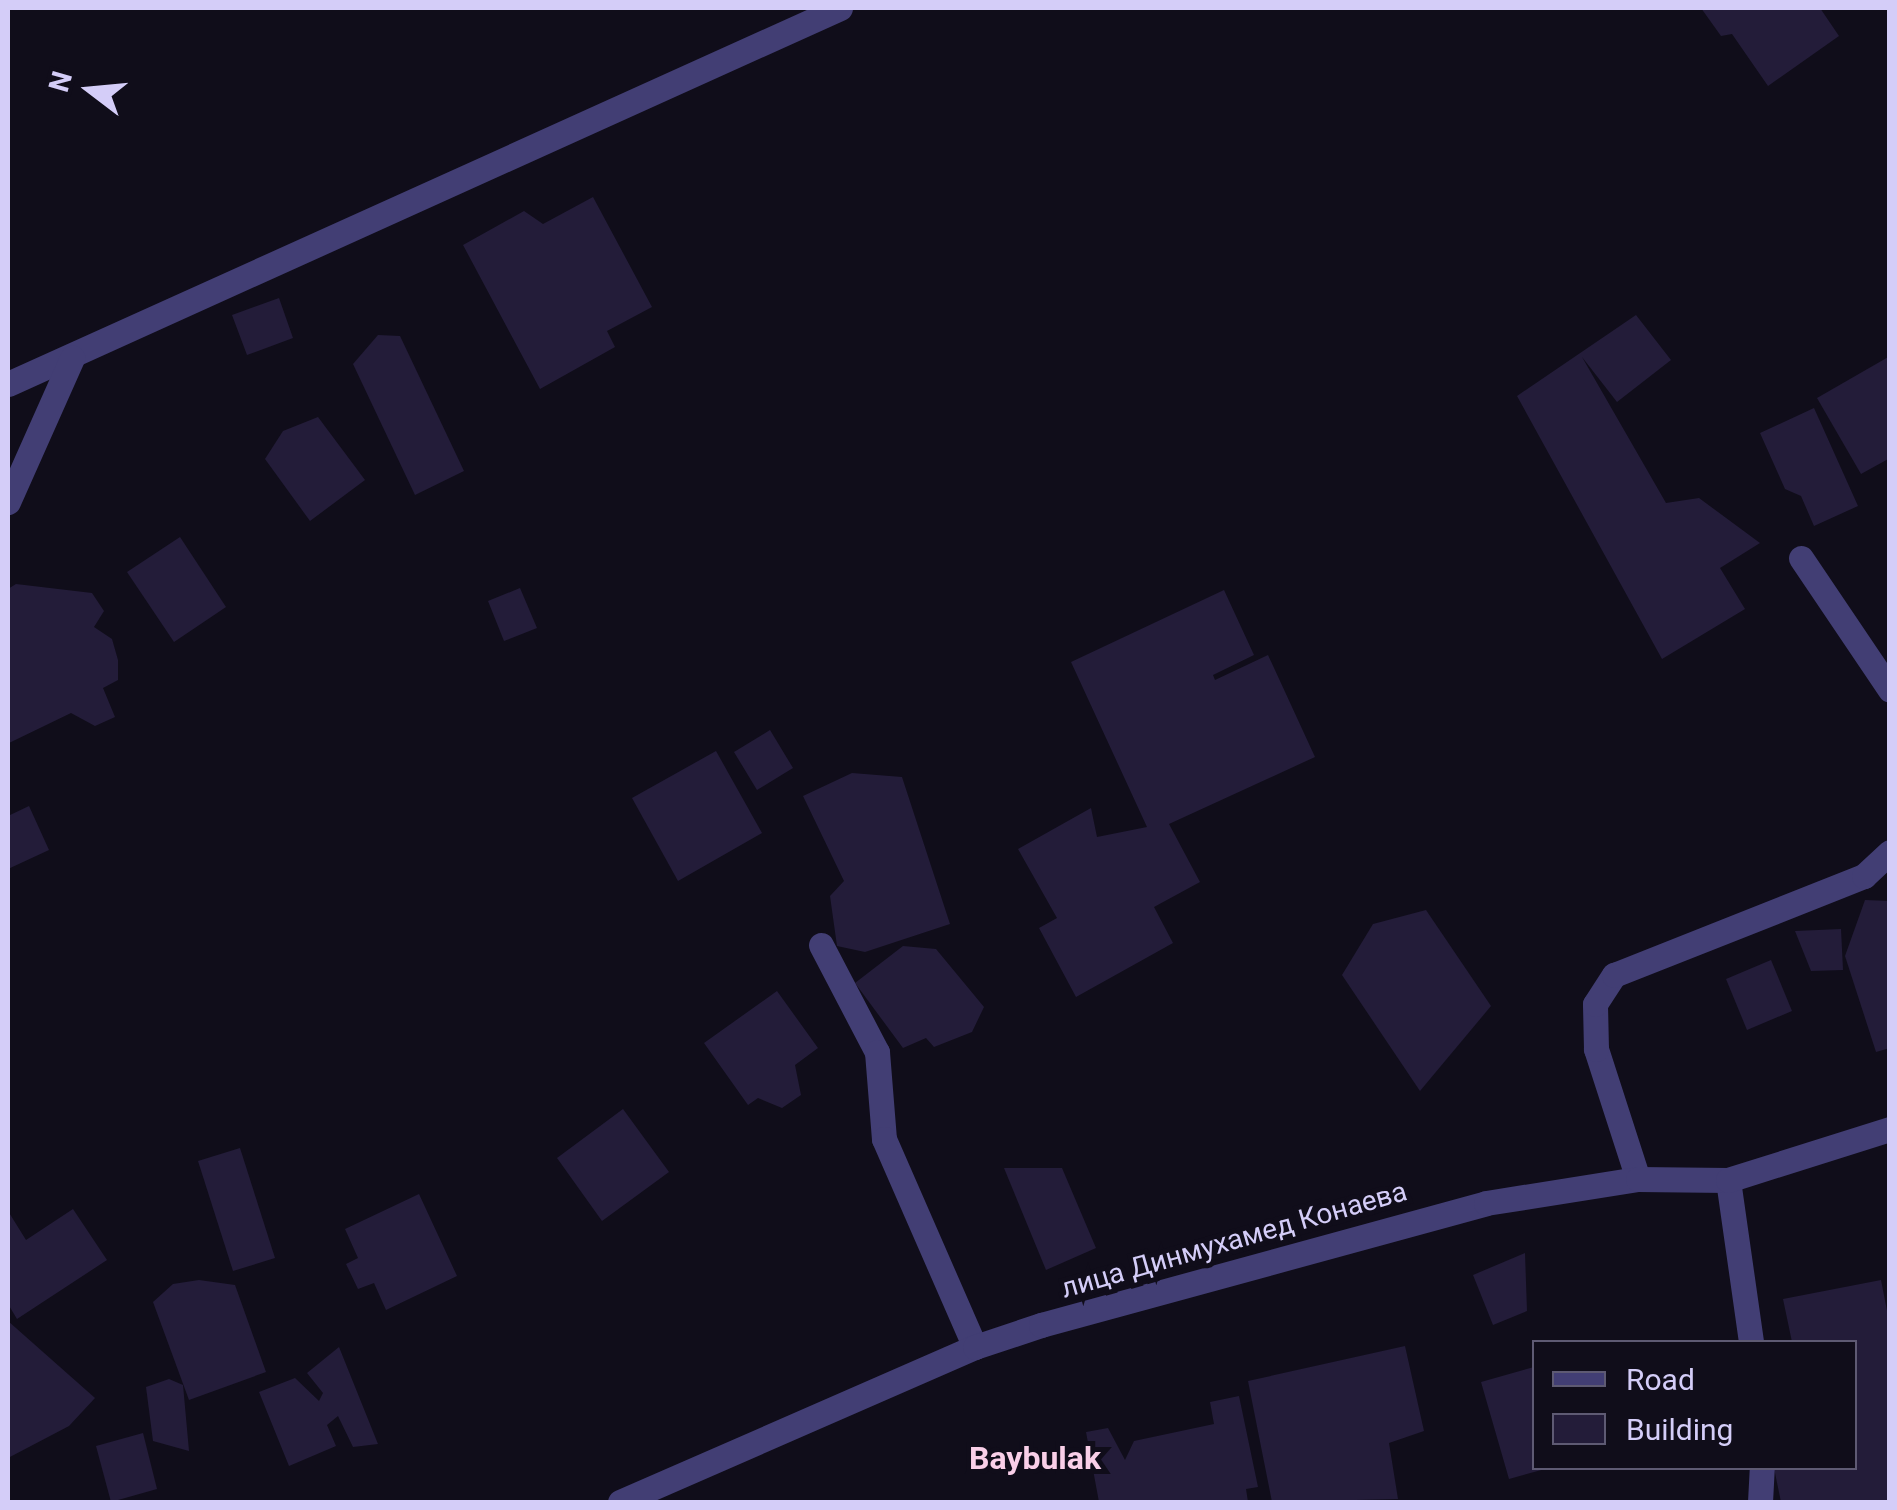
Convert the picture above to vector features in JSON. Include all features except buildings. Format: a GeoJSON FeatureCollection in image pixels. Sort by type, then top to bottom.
{"type":"FeatureCollection","features":[{"type":"Feature","properties":{"kind":"street"},"geometry":{"type":"LineString","coordinates":[[8,384],[840,8]]}},
{"type":"Feature","properties":{"kind":"street"},"geometry":{"type":"LineString","coordinates":[[8,502],[72,358]]}},
{"type":"Feature","properties":{"kind":"street"},"geometry":{"type":"LineString","coordinates":[[1801,558],[1890,690]]}},
{"type":"Feature","properties":{"kind":"street"},"geometry":{"type":"LineString","coordinates":[[1638,1179],[1596,1049],[1594,1004],[1614,976],[1864,876],[1890,852]]}},
{"type":"Feature","properties":{"kind":"street"},"geometry":{"type":"LineString","coordinates":[[820,945],[877,1052],[884,1139],[975,1346]]}},
{"type":"Feature","properties":{"kind":"street","name":"лица Динмухамед Конаева"},"geometry":{"type":"LineString","coordinates":[[620,1502],[975,1346],[1486,1203],[1638,1179],[1728,1180],[1890,1128]]}},
{"type":"Feature","properties":{"kind":"street"},"geometry":{"type":"LineString","coordinates":[[1728,1180],[1750,1340]]}},
{"type":"Feature","properties":{"kind":"street"},"geometry":{"type":"LineString","coordinates":[[1760,1502],[1762,1470]]}},
{"type":"Feature","properties":{"kind":"district","name":"Baybulak"},"geometry":{"type":"Point","coordinates":[1035,1458]}}]}
